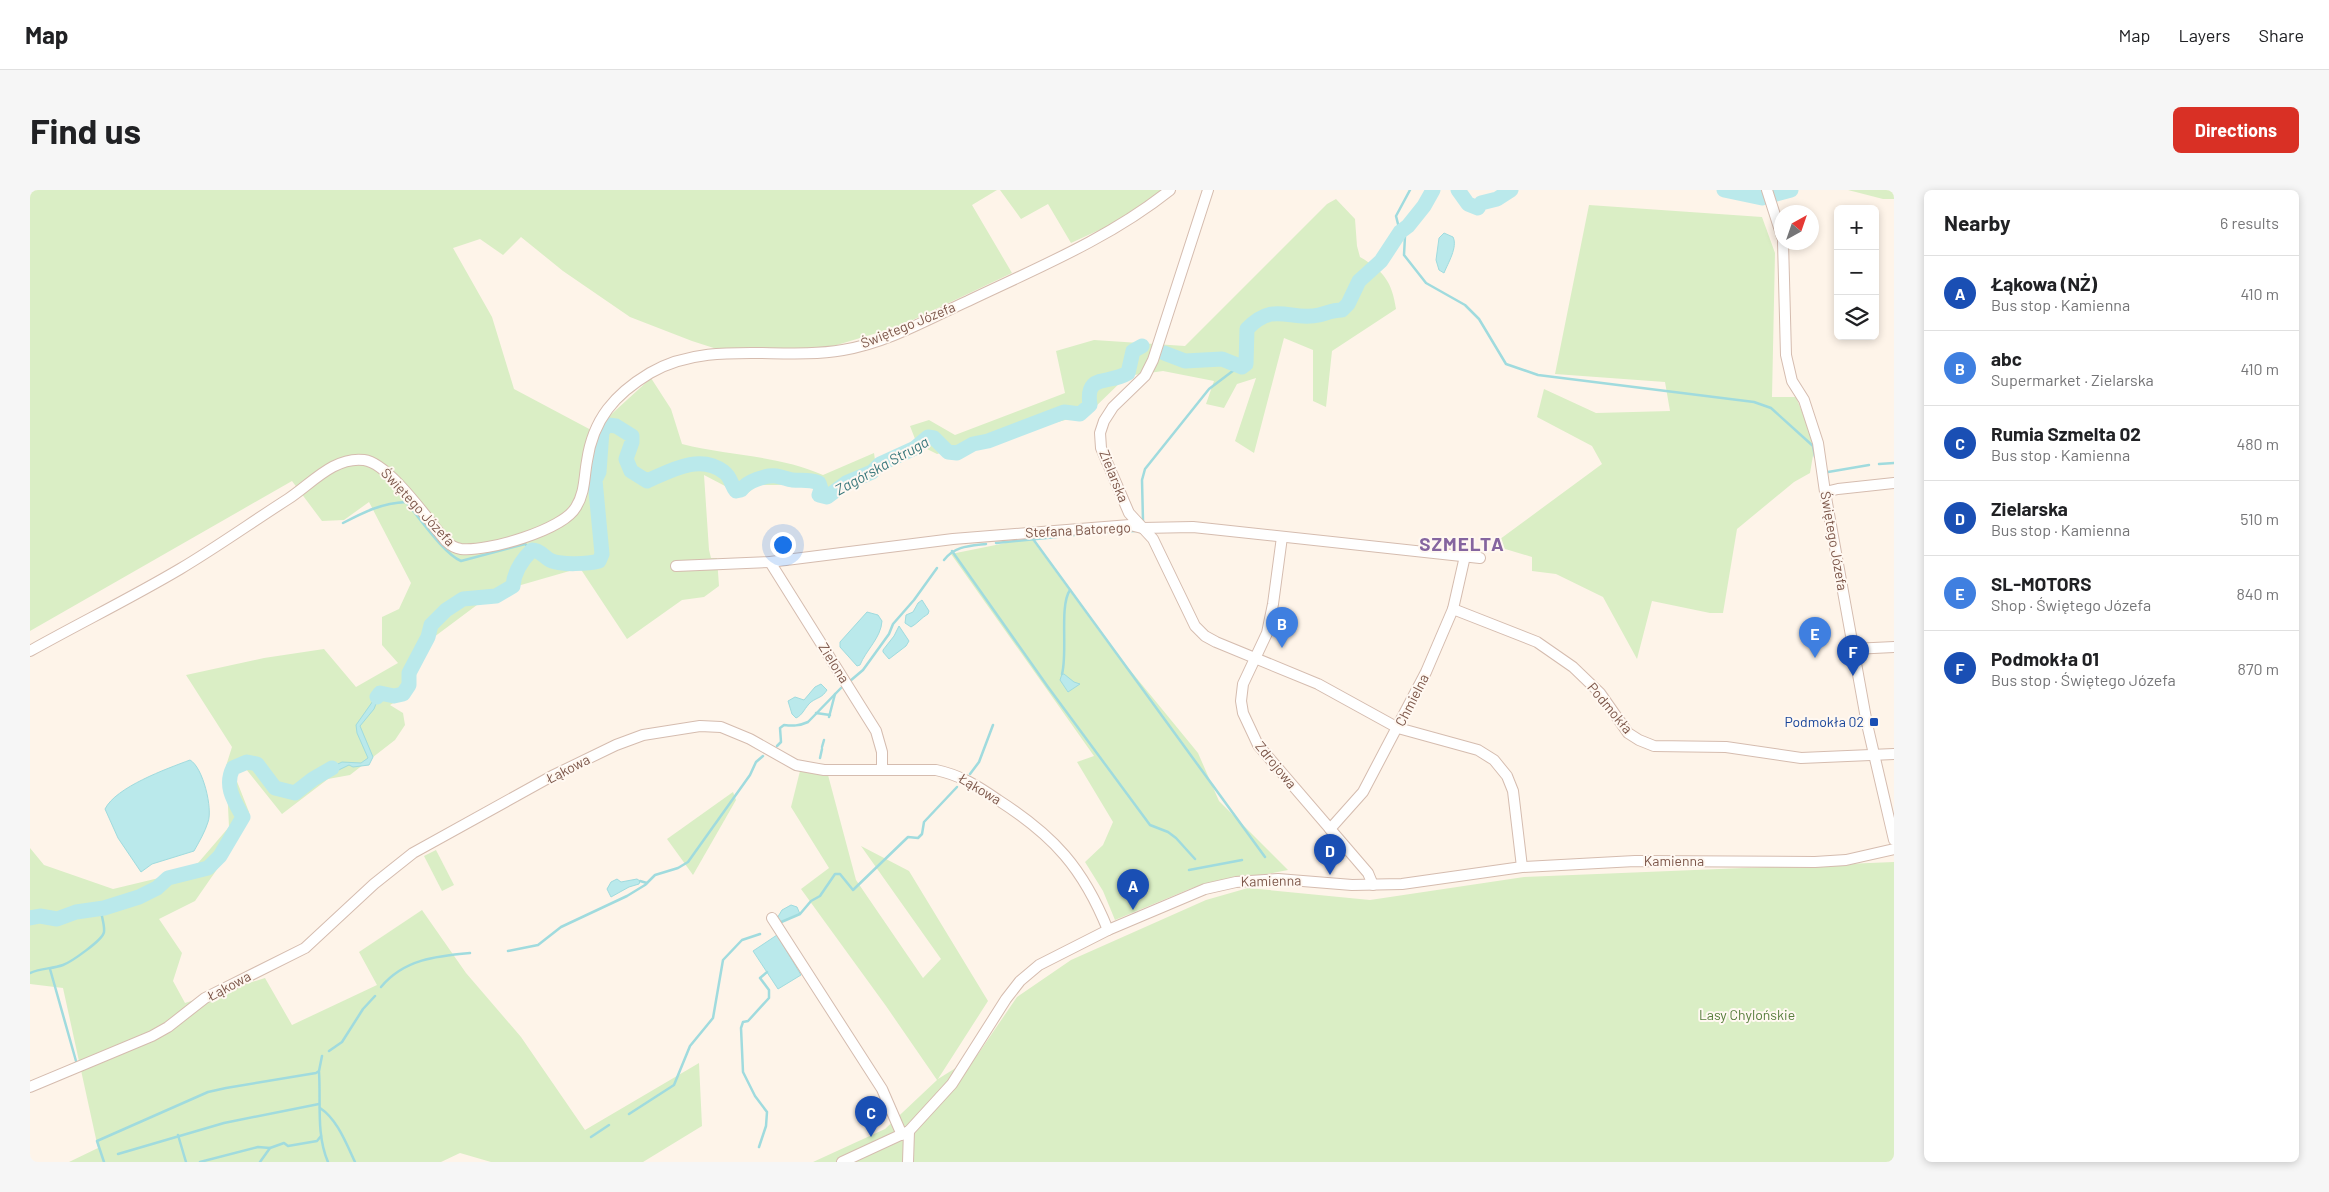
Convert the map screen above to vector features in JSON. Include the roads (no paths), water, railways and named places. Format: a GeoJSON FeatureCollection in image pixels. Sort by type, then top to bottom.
{"type":"FeatureCollection","features":[{"type":"Feature","properties":{"kind":"street","name":"Świętego Józefa"},"geometry":{"type":"LineString","coordinates":[[30,651],[180,569],[297,494],[329,469],[352,460],[376,463],[388,472],[446,541],[458,549],[474,549],[541,532],[561,523],[570,515],[581,500],[592,437],[605,410],[650,374],[682,361],[722,353],[826,353],[872,342],[907,329],[1072,251],[1125,222],[1170,190]]}},
{"type":"Feature","properties":{"kind":"street","name":"Zielarska"},"geometry":{"type":"LineString","coordinates":[[1208,190],[1153,360],[1146,376],[1113,407],[1104,421],[1100,433],[1101,448],[1129,513],[1153,539],[1195,626],[1205,636],[1318,684],[1398,728],[1478,750],[1494,760],[1507,776],[1513,791],[1522,868]]}},
{"type":"Feature","properties":{"kind":"street"},"geometry":{"type":"LineString","coordinates":[[1767,190],[1774,210]]}},
{"type":"Feature","properties":{"kind":"street","name":"Świętego Józefa"},"geometry":{"type":"LineString","coordinates":[[1783,250],[1786,356],[1792,381],[1804,400],[1818,443],[1853,649],[1874,754],[1894,840]]}},
{"type":"Feature","properties":{"kind":"street"},"geometry":{"type":"LineString","coordinates":[[1825,492],[1894,483]]}},
{"type":"Feature","properties":{"kind":"street","name":"Stefana Batorego"},"geometry":{"type":"LineString","coordinates":[[676,566],[770,562],[907,544],[1051,530],[1130,525],[1142,528],[1193,527],[1480,558]]}},
{"type":"Feature","properties":{"kind":"street","name":"Zdrojowa"},"geometry":{"type":"LineString","coordinates":[[1282,537],[1267,633],[1244,684],[1241,701],[1243,713],[1249,730],[1258,745],[1368,873],[1373,885]]}},
{"type":"Feature","properties":{"kind":"street","name":"Chmielna"},"geometry":{"type":"LineString","coordinates":[[1330,829],[1363,792],[1426,672],[1452,609],[1464,556]]}},
{"type":"Feature","properties":{"kind":"street","name":"Zielona"},"geometry":{"type":"LineString","coordinates":[[770,562],[872,724],[882,752],[882,769]]}},
{"type":"Feature","properties":{"kind":"street","name":"Podmokła"},"geometry":{"type":"LineString","coordinates":[[1452,609],[1537,642],[1573,667],[1600,693],[1628,732],[1639,740],[1654,746],[1726,747],[1801,758],[1894,754]]}},
{"type":"Feature","properties":{"kind":"street"},"geometry":{"type":"LineString","coordinates":[[1853,649],[1894,647]]}},
{"type":"Feature","properties":{"kind":"street","name":"Łąkowa"},"geometry":{"type":"LineString","coordinates":[[30,1087],[168,1027],[206,998],[305,948],[374,884],[413,853],[552,776],[643,735],[700,726],[721,727],[742,735],[796,764],[824,770],[936,770],[954,773],[1008,806],[1056,843],[1076,867],[1098,905],[1108,930]]}},
{"type":"Feature","properties":{"kind":"street","name":"Kamienna"},"geometry":{"type":"LineString","coordinates":[[842,1162],[906,1133],[952,1084],[1006,998],[1020,981],[1047,960],[1108,930],[1193,893],[1236,882],[1278,878],[1373,885],[1426,882],[1522,868],[1635,861],[1815,862],[1846,860],[1894,849]]}},
{"type":"Feature","properties":{"kind":"street"},"geometry":{"type":"LineString","coordinates":[[772,918],[882,1089],[906,1133],[908,1162]]}},
{"type":"Feature","properties":{"kind":"water"},"geometry":{"type":"Polygon","coordinates":[[[1444,233],[1453,237],[1454,245],[1444,273],[1439,270],[1436,260],[1439,238],[1444,233]]]}},
{"type":"Feature","properties":{"kind":"water"},"geometry":{"type":"Polygon","coordinates":[[[922,600],[929,611],[928,614],[911,627],[905,623],[906,615],[913,612],[922,600]]]}},
{"type":"Feature","properties":{"kind":"water"},"geometry":{"type":"Polygon","coordinates":[[[867,612],[878,615],[882,621],[881,627],[860,665],[857,666],[840,647],[840,642],[867,612]]]}},
{"type":"Feature","properties":{"kind":"water"},"geometry":{"type":"Polygon","coordinates":[[[899,626],[909,641],[906,646],[889,659],[883,650],[899,626]]]}},
{"type":"Feature","properties":{"kind":"water"},"geometry":{"type":"Polygon","coordinates":[[[1062,674],[1080,684],[1068,692],[1060,680],[1062,674]]]}},
{"type":"Feature","properties":{"kind":"water"},"geometry":{"type":"Polygon","coordinates":[[[821,684],[827,690],[825,693],[811,702],[796,718],[792,714],[788,701],[795,697],[804,700],[815,687],[821,684]]]}},
{"type":"Feature","properties":{"kind":"water"},"geometry":{"type":"Polygon","coordinates":[[[380,691],[395,693],[394,698],[379,696],[374,709],[360,726],[373,757],[369,765],[353,767],[349,765],[316,781],[313,776],[342,762],[361,763],[368,758],[357,733],[356,725],[380,691]]]}},
{"type":"Feature","properties":{"kind":"water"},"geometry":{"type":"Polygon","coordinates":[[[190,760],[199,771],[206,789],[209,816],[205,829],[194,851],[152,864],[141,872],[118,838],[105,809],[111,801],[130,786],[190,760]]]}},
{"type":"Feature","properties":{"kind":"water"},"geometry":{"type":"Polygon","coordinates":[[[617,879],[621,882],[637,879],[640,881],[639,884],[611,897],[607,889],[611,882],[617,879]]]}},
{"type":"Feature","properties":{"kind":"water"},"geometry":{"type":"Polygon","coordinates":[[[791,905],[797,907],[800,914],[779,923],[776,920],[782,910],[791,905]]]}},
{"type":"Feature","properties":{"kind":"water"},"geometry":{"type":"Polygon","coordinates":[[[777,935],[801,975],[778,989],[753,951],[777,935]]]}},
{"type":"Feature","properties":{"kind":"waterway"},"geometry":{"type":"LineString","coordinates":[[1410,190],[1396,216],[1400,232],[1405,236],[1404,255],[1426,283],[1465,305],[1479,319],[1506,364],[1538,375],[1754,402],[1771,408],[1813,446],[1815,457]]}},
{"type":"Feature","properties":{"kind":"waterway","name":"Zagórska Struga"},"geometry":{"type":"LineString","coordinates":[[1164,353],[1185,361],[1222,359],[1242,367],[1246,364],[1247,329],[1257,320],[1274,314],[1309,316],[1342,310],[1348,304],[1359,281],[1381,261],[1400,232],[1408,226],[1424,206],[1433,190]]}},
{"type":"Feature","properties":{"kind":"waterway","name":"Zagórska Struga"},"geometry":{"type":"LineString","coordinates":[[1458,190],[1468,204],[1478,208],[1481,203],[1497,199],[1511,190]]}},
{"type":"Feature","properties":{"kind":"waterway","name":"Zagórska Struga"},"geometry":{"type":"LineString","coordinates":[[1724,190],[1762,198],[1791,190]]}},
{"type":"Feature","properties":{"kind":"waterway","name":"Zagórska Struga"},"geometry":{"type":"LineString","coordinates":[[377,697],[380,693],[394,696],[403,694],[409,685],[409,673],[428,637],[431,625],[446,610],[463,599],[496,596],[513,586],[519,566],[532,550],[538,551],[549,560],[562,563],[575,564],[599,561],[602,554],[595,480],[599,472],[602,431],[608,425],[616,426],[632,436],[632,442],[626,459],[631,471],[647,481],[685,466],[705,464],[724,472],[736,491],[741,490],[757,479],[776,476],[819,483],[821,489],[819,495],[827,497],[846,483],[872,472],[880,464],[915,448],[928,437],[934,438],[948,452],[957,453],[973,444],[988,441],[1064,412],[1080,414],[1090,405],[1089,395],[1091,388],[1095,384],[1128,373],[1133,351],[1142,346]]}},
{"type":"Feature","properties":{"kind":"waterway"},"geometry":{"type":"LineString","coordinates":[[1143,521],[1142,480],[1145,469],[1209,389],[1238,367]]}},
{"type":"Feature","properties":{"kind":"waterway"},"geometry":{"type":"LineString","coordinates":[[1879,464],[1894,463]]}},
{"type":"Feature","properties":{"kind":"waterway"},"geometry":{"type":"LineString","coordinates":[[1828,472],[1869,465]]}},
{"type":"Feature","properties":{"kind":"waterway"},"geometry":{"type":"LineString","coordinates":[[343,523],[381,506],[406,502],[439,543],[461,561],[525,544],[532,550]]}},
{"type":"Feature","properties":{"kind":"waterway"},"geometry":{"type":"LineString","coordinates":[[1089,533],[1135,531]]}},
{"type":"Feature","properties":{"kind":"waterway"},"geometry":{"type":"LineString","coordinates":[[1065,536],[1084,534]]}},
{"type":"Feature","properties":{"kind":"waterway"},"geometry":{"type":"LineString","coordinates":[[996,543],[1057,537]]}},
{"type":"Feature","properties":{"kind":"waterway"},"geometry":{"type":"LineString","coordinates":[[1033,539],[1265,857]]}},
{"type":"Feature","properties":{"kind":"waterway"},"geometry":{"type":"LineString","coordinates":[[944,560],[958,549],[986,544]]}},
{"type":"Feature","properties":{"kind":"waterway"},"geometry":{"type":"LineString","coordinates":[[952,551],[1048,687],[1150,825],[1168,832],[1176,838],[1195,859]]}},
{"type":"Feature","properties":{"kind":"waterway"},"geometry":{"type":"LineString","coordinates":[[850,681],[863,670],[889,634],[893,624],[914,600],[937,568]]}},
{"type":"Feature","properties":{"kind":"waterway"},"geometry":{"type":"LineString","coordinates":[[1062,674],[1064,665],[1065,607],[1070,590]]}},
{"type":"Feature","properties":{"kind":"waterway"},"geometry":{"type":"LineString","coordinates":[[777,746],[781,742],[780,728],[784,725],[808,722],[841,688]]}},
{"type":"Feature","properties":{"kind":"waterway"},"geometry":{"type":"LineString","coordinates":[[829,717],[835,694]]}},
{"type":"Feature","properties":{"kind":"waterway"},"geometry":{"type":"LineString","coordinates":[[816,713],[830,715]]}},
{"type":"Feature","properties":{"kind":"waterway"},"geometry":{"type":"LineString","coordinates":[[970,774],[979,762],[993,725]]}},
{"type":"Feature","properties":{"kind":"waterway"},"geometry":{"type":"LineString","coordinates":[[822,747],[824,740]]}},
{"type":"Feature","properties":{"kind":"waterway"},"geometry":{"type":"LineString","coordinates":[[820,758],[822,749]]}},
{"type":"Feature","properties":{"kind":"waterway"},"geometry":{"type":"LineString","coordinates":[[508,951],[538,945],[561,927],[627,896],[645,885],[655,875],[678,868],[688,862],[750,775],[756,762],[763,756]]}},
{"type":"Feature","properties":{"kind":"waterway","name":"Zagórska Struga"},"geometry":{"type":"LineString","coordinates":[[30,918],[40,916],[57,919],[76,912],[104,908],[139,897],[157,888],[168,878],[208,868],[220,856],[243,817],[231,793],[230,775],[233,768],[247,762],[257,764],[275,788],[295,793],[313,779],[332,768]]}},
{"type":"Feature","properties":{"kind":"waterway"},"geometry":{"type":"LineString","coordinates":[[779,923],[800,914],[811,901],[820,896],[835,874],[840,874],[853,890],[908,837],[918,838],[922,834],[924,822],[957,787]]}},
{"type":"Feature","properties":{"kind":"waterway"},"geometry":{"type":"LineString","coordinates":[[1189,870],[1242,860]]}},
{"type":"Feature","properties":{"kind":"waterway"},"geometry":{"type":"LineString","coordinates":[[640,881],[647,883]]}},
{"type":"Feature","properties":{"kind":"waterway"},"geometry":{"type":"LineString","coordinates":[[30,973],[63,965],[93,945],[104,932],[101,909]]}},
{"type":"Feature","properties":{"kind":"waterway"},"geometry":{"type":"LineString","coordinates":[[629,1114],[674,1085],[690,1046],[713,1018],[723,960],[742,940],[760,934]]}},
{"type":"Feature","properties":{"kind":"waterway"},"geometry":{"type":"LineString","coordinates":[[381,987],[400,970],[411,965],[433,958],[470,953]]}},
{"type":"Feature","properties":{"kind":"waterway"},"geometry":{"type":"LineString","coordinates":[[50,969],[76,1061]]}},
{"type":"Feature","properties":{"kind":"waterway"},"geometry":{"type":"LineString","coordinates":[[759,1147],[766,1126],[767,1112],[755,1096],[743,1072],[741,1028],[743,1022],[748,1021],[769,998],[769,990],[760,978],[767,972]]}},
{"type":"Feature","properties":{"kind":"waterway"},"geometry":{"type":"LineString","coordinates":[[329,1051],[342,1042],[363,1009],[375,996]]}},
{"type":"Feature","properties":{"kind":"waterway"},"geometry":{"type":"LineString","coordinates":[[104,1162],[97,1141],[208,1092],[316,1073],[319,1071],[322,1056]]}},
{"type":"Feature","properties":{"kind":"waterway"},"geometry":{"type":"LineString","coordinates":[[319,1072],[320,1129],[328,1162]]}},
{"type":"Feature","properties":{"kind":"waterway"},"geometry":{"type":"LineString","coordinates":[[118,1154],[224,1123],[319,1104]]}},
{"type":"Feature","properties":{"kind":"waterway"},"geometry":{"type":"LineString","coordinates":[[320,1108],[336,1125],[355,1162]]}},
{"type":"Feature","properties":{"kind":"waterway"},"geometry":{"type":"LineString","coordinates":[[591,1137],[609,1125]]}},
{"type":"Feature","properties":{"kind":"waterway"},"geometry":{"type":"LineString","coordinates":[[178,1135],[186,1162]]}},
{"type":"Feature","properties":{"kind":"waterway"},"geometry":{"type":"LineString","coordinates":[[260,1162],[270,1148],[284,1143],[288,1146],[317,1141],[321,1136]]}},
{"type":"Feature","properties":{"kind":"waterway"},"geometry":{"type":"LineString","coordinates":[[200,1162],[258,1147],[270,1148]]}},
{"type":"Feature","properties":{"kind":"place","name":"abc"},"geometry":{"type":"Point","coordinates":[1282,648]}},
{"type":"Feature","properties":{"kind":"place","name":"SL-MOTORS"},"geometry":{"type":"Point","coordinates":[1815,658]}},
{"type":"Feature","properties":{"kind":"place","name":"Podmokła 01"},"geometry":{"type":"Point","coordinates":[1853,676]}},
{"type":"Feature","properties":{"kind":"place","name":"Podmokła 02"},"geometry":{"type":"Point","coordinates":[1874,722]}},
{"type":"Feature","properties":{"kind":"place","name":"Zielarska"},"geometry":{"type":"Point","coordinates":[1330,875]}},
{"type":"Feature","properties":{"kind":"place","name":"Łąkowa (NŻ)"},"geometry":{"type":"Point","coordinates":[1133,910]}},
{"type":"Feature","properties":{"kind":"place","name":"Rumia Szmelta 02"},"geometry":{"type":"Point","coordinates":[871,1137]}},
{"type":"Feature","properties":{"kind":"district","name":"SZMELTA"},"geometry":{"type":"Point","coordinates":[1462,544]}},
{"type":"Feature","properties":{"kind":"park label","name":"Lasy Chylońskie"},"geometry":{"type":"Point","coordinates":[1747,1015]}}]}
